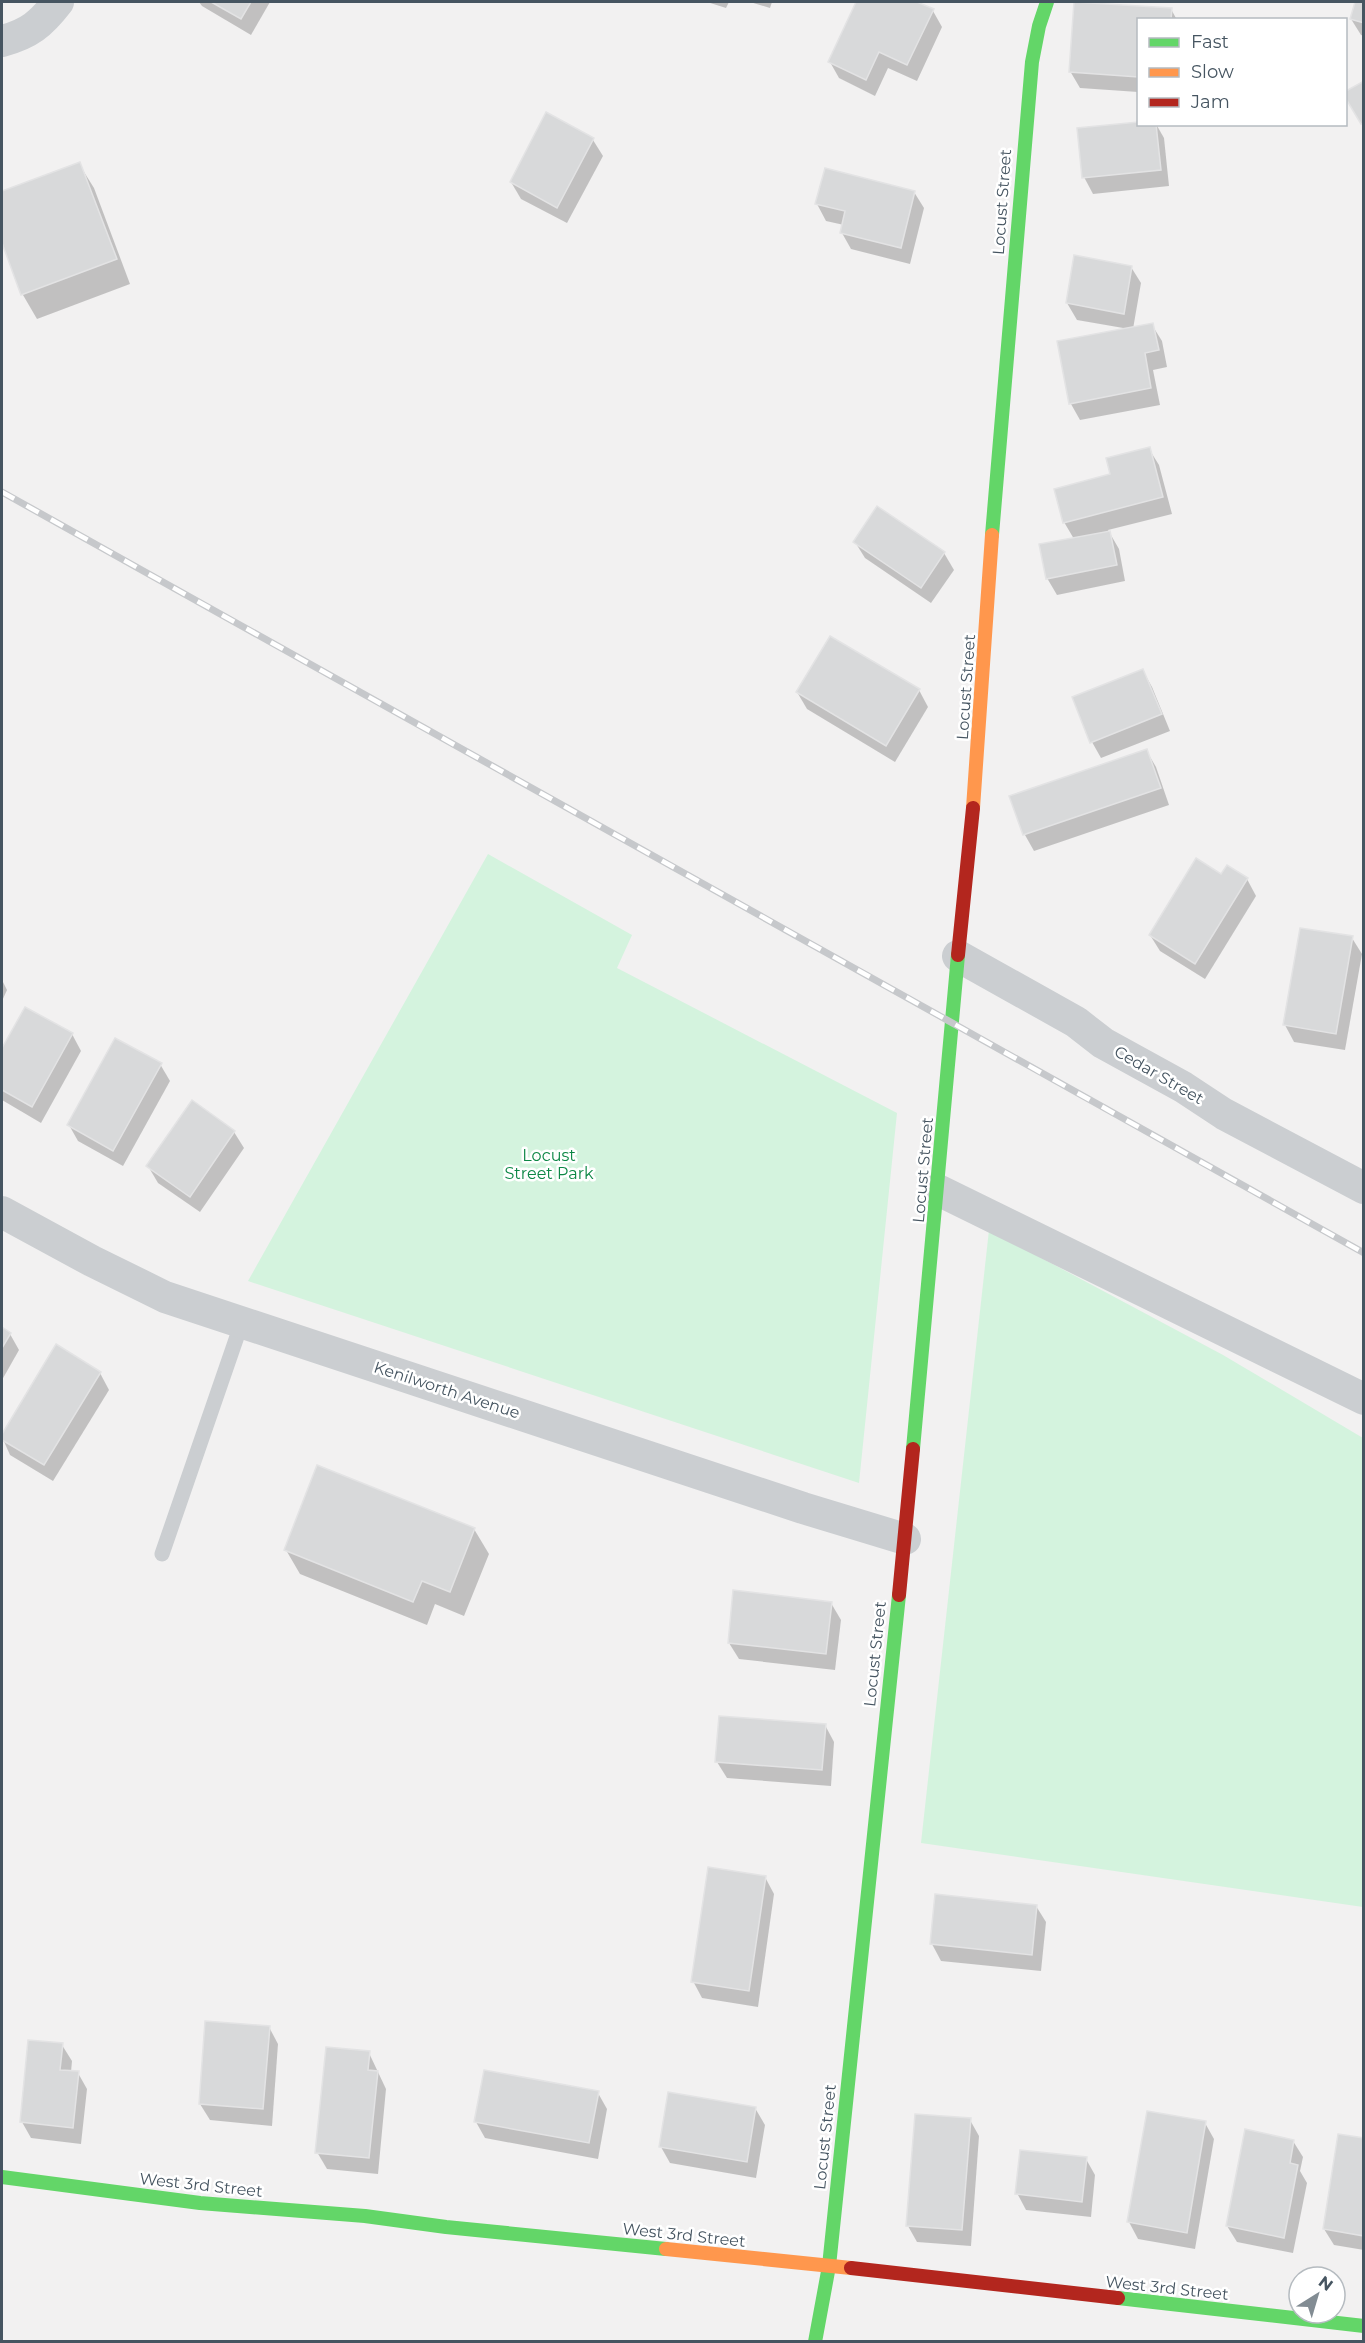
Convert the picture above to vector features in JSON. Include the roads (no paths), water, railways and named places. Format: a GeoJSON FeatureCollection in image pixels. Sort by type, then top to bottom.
{"type":"FeatureCollection","features":[{"type":"Feature","properties":{"kind":"street"},"geometry":{"type":"LineString","coordinates":[[2,41],[23,36],[48,16],[58,2]]}},
{"type":"Feature","properties":{"kind":"street","name":"Locust Street"},"geometry":{"type":"LineString","coordinates":[[815,2342],[829,2266],[905,1539],[972,821],[1023,144],[1032,62],[1039,26],[1047,2]]}},
{"type":"Feature","properties":{"kind":"street","name":"Cedar Street"},"geometry":{"type":"LineString","coordinates":[[958,956],[1076,1022],[1103,1042],[1183,1087],[1224,1114],[1364,1188]]}},
{"type":"Feature","properties":{"kind":"street"},"geometry":{"type":"LineString","coordinates":[[938,1190],[1364,1399]]}},
{"type":"Feature","properties":{"kind":"street","name":"Kenilworth Avenue"},"geometry":{"type":"LineString","coordinates":[[2,1212],[92,1261],[165,1297],[803,1508],[905,1539]]}},
{"type":"Feature","properties":{"kind":"street","name":"West 3rd Street"},"geometry":{"type":"LineString","coordinates":[[2,2177],[200,2203],[365,2216],[446,2227],[829,2266],[1364,2326]]}},
{"type":"Feature","properties":{"kind":"lane"},"geometry":{"type":"LineString","coordinates":[[162,1554],[242,1322]]}},
{"type":"Feature","properties":{"kind":"railway"},"geometry":{"type":"LineString","coordinates":[[2,492],[1364,1253]]}},
{"type":"Feature","properties":{"kind":"park label","name":"Locust Street Park"},"geometry":{"type":"Point","coordinates":[549,1164]}}]}
